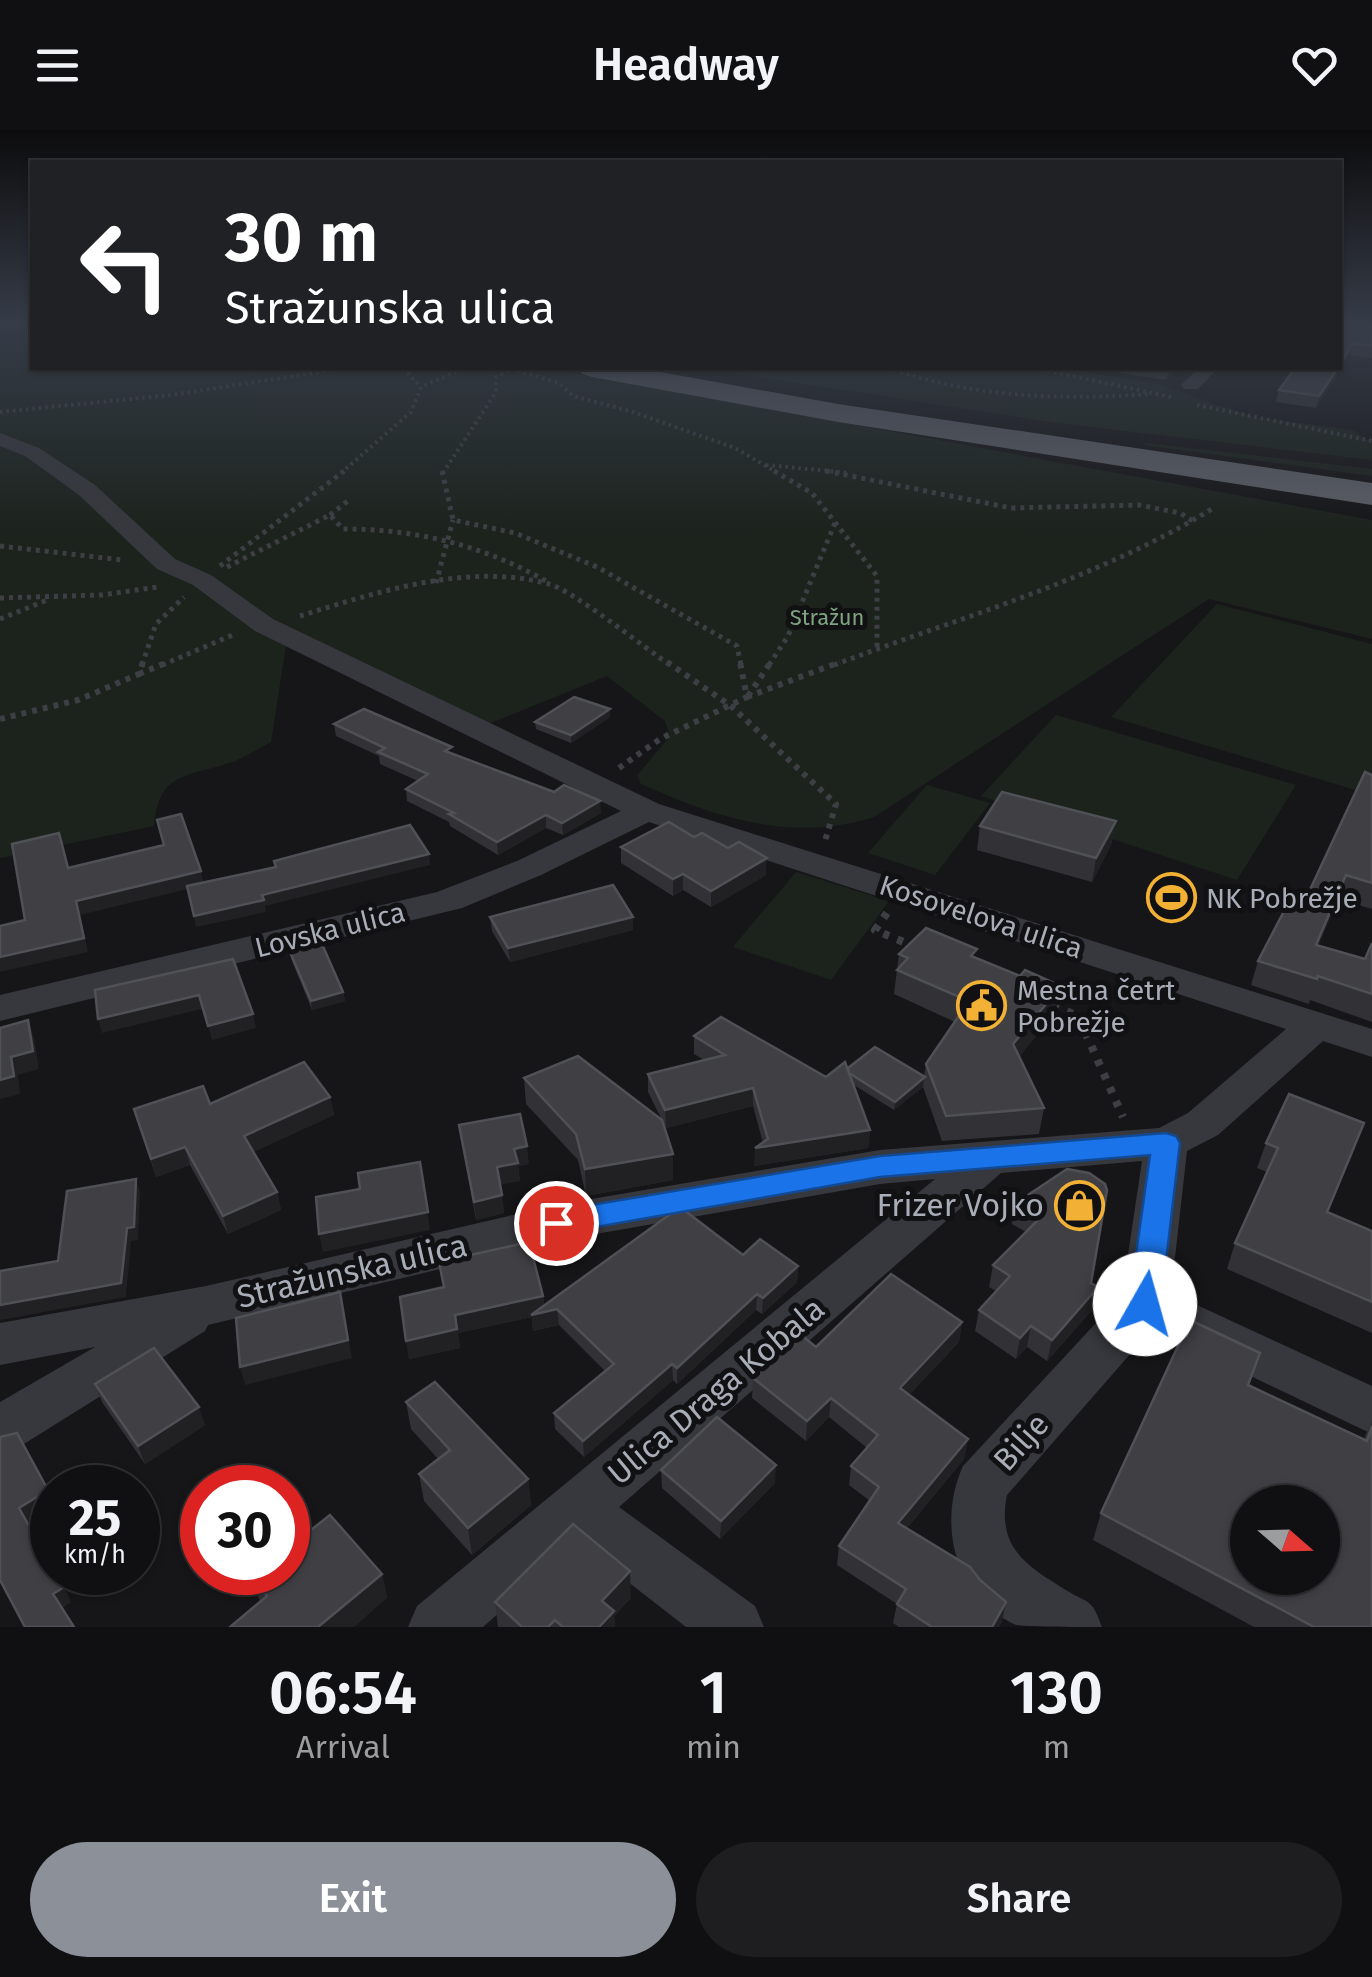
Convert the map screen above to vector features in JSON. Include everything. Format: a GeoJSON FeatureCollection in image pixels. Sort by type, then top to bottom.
{"type":"FeatureCollection","features":[{"type":"Feature","properties":{"kind":"highway"},"geometry":{"type":"LineString","coordinates":[[728,393],[1372,494]]}},
{"type":"Feature","properties":{"kind":"highway"},"geometry":{"type":"LineString","coordinates":[[791,393],[994,427],[1372,480]]}},
{"type":"Feature","properties":{"kind":"highway"},"geometry":{"type":"LineString","coordinates":[[838,413],[895,428],[1372,512]]}},
{"type":"Feature","properties":{"kind":"highway"},"geometry":{"type":"LineString","coordinates":[[994,427],[1048,428],[1372,464]]}},
{"type":"Feature","properties":{"kind":"street","name":"Kosovelova ulica"},"geometry":{"type":"LineString","coordinates":[[0,440],[32,452],[87,490],[166,564],[202,580],[264,625],[647,811],[1372,1043]]}},
{"type":"Feature","properties":{"kind":"street","name":"Lovska ulica"},"geometry":{"type":"LineString","coordinates":[[0,1008],[449,900],[529,868],[647,811]]}},
{"type":"Feature","properties":{"kind":"street","name":"Stražunska ulica"},"geometry":{"type":"LineString","coordinates":[[0,1344],[206,1306],[556,1223],[880,1167],[1151,1145],[1203,1124],[1318,1024]]}},
{"type":"Feature","properties":{"kind":"street"},"geometry":{"type":"LineString","coordinates":[[1151,1145],[1145,1304],[1372,1411]]}},
{"type":"Feature","properties":{"kind":"street","name":"Ulica Draga Kobala"},"geometry":{"type":"LineString","coordinates":[[438,1627],[993,1155]]}},
{"type":"Feature","properties":{"kind":"street","name":"Bilje"},"geometry":{"type":"LineString","coordinates":[[1072,1627],[998,1578],[978,1540],[977,1500],[982,1484],[1145,1304]]}},
{"type":"Feature","properties":{"kind":"street"},"geometry":{"type":"LineString","coordinates":[[0,1430],[206,1306]]}},
{"type":"Feature","properties":{"kind":"street"},"geometry":{"type":"LineString","coordinates":[[577,1510],[734,1627]]}},
{"type":"Feature","properties":{"kind":"path"},"geometry":{"type":"LineString","coordinates":[[0,412],[180,393]]}},
{"type":"Feature","properties":{"kind":"path"},"geometry":{"type":"LineString","coordinates":[[139,674],[156,624],[202,580],[335,479],[412,412],[419,393]]}},
{"type":"Feature","properties":{"kind":"path"},"geometry":{"type":"LineString","coordinates":[[436,583],[453,520],[442,470],[495,393]]}},
{"type":"Feature","properties":{"kind":"path"},"geometry":{"type":"LineString","coordinates":[[569,393],[735,448],[812,493],[877,576],[877,651]]}},
{"type":"Feature","properties":{"kind":"path"},"geometry":{"type":"LineString","coordinates":[[981,393],[1017,399],[1160,393]]}},
{"type":"Feature","properties":{"kind":"path"},"geometry":{"type":"LineString","coordinates":[[762,464],[846,473],[1011,508],[1140,506],[1180,513],[1193,521]]}},
{"type":"Feature","properties":{"kind":"path"},"geometry":{"type":"LineString","coordinates":[[1,598],[102,595],[202,580],[330,516],[349,500]]}},
{"type":"Feature","properties":{"kind":"path"},"geometry":{"type":"LineString","coordinates":[[596,785],[660,739],[747,697],[1111,561],[1215,508]]}},
{"type":"Feature","properties":{"kind":"path"},"geometry":{"type":"LineString","coordinates":[[330,516],[343,528],[383,527],[509,558],[730,706],[836,804],[834,821],[823,844],[808,862]]}},
{"type":"Feature","properties":{"kind":"path"},"geometry":{"type":"LineString","coordinates":[[453,520],[515,533],[597,567],[737,646],[747,697]]}},
{"type":"Feature","properties":{"kind":"path"},"geometry":{"type":"LineString","coordinates":[[747,697],[788,636],[834,522]]}},
{"type":"Feature","properties":{"kind":"path"},"geometry":{"type":"LineString","coordinates":[[0,546],[166,564]]}},
{"type":"Feature","properties":{"kind":"path"},"geometry":{"type":"LineString","coordinates":[[0,720],[78,700],[210,642],[366,595],[482,574],[552,584]]}},
{"type":"Feature","properties":{"kind":"path"},"geometry":{"type":"LineString","coordinates":[[0,619],[58,596]]}},
{"type":"Feature","properties":{"kind":"path"},"geometry":{"type":"LineString","coordinates":[[903,892],[874,930],[926,952]]}},
{"type":"Feature","properties":{"kind":"path"},"geometry":{"type":"LineString","coordinates":[[1044,1002],[1078,1016],[1151,1145]]}},
{"type":"Feature","properties":{"kind":"green space","name":"Stražun"},"geometry":{"type":"Polygon","coordinates":[[[0,393],[681,393],[1372,520],[1372,639],[1209,599],[874,817],[813,828],[755,823],[698,807],[641,784],[637,776],[670,736],[665,721],[607,676],[488,724],[286,645],[271,742],[234,761],[177,780],[162,795],[154,826],[0,858],[0,393]]]}},
{"type":"Feature","properties":{"kind":"green space"},"geometry":{"type":"Polygon","coordinates":[[[861,393],[1183,393],[1254,417],[1353,430],[1372,443],[1372,460],[1057,423],[861,393]]]}},
{"type":"Feature","properties":{"kind":"green space"},"geometry":{"type":"Polygon","coordinates":[[[1144,445],[1372,469],[1372,476],[1144,445]]]}},
{"type":"Feature","properties":{"kind":"green space"},"geometry":{"type":"Polygon","coordinates":[[[1217,604],[1372,644],[1372,795],[1111,717],[1217,604]]]}},
{"type":"Feature","properties":{"kind":"green space"},"geometry":{"type":"Polygon","coordinates":[[[1056,715],[1296,785],[1237,880],[981,796],[1056,715]]]}},
{"type":"Feature","properties":{"kind":"green space"},"geometry":{"type":"Polygon","coordinates":[[[927,785],[990,803],[935,875],[868,853],[927,785]]]}},
{"type":"Feature","properties":{"kind":"green space"},"geometry":{"type":"Polygon","coordinates":[[[796,872],[889,901],[831,980],[733,947],[796,872]]]}},
{"type":"Feature","properties":{"kind":"building"},"geometry":{"type":"Polygon","coordinates":[[[574,697],[610,709],[571,735],[535,722],[574,697]]]}},
{"type":"Feature","properties":{"kind":"building"},"geometry":{"type":"Polygon","coordinates":[[[364,709],[452,747],[445,751],[554,792],[564,785],[600,801],[562,823],[546,815],[497,842],[449,814],[454,813],[406,789],[428,774],[378,752],[385,748],[334,724],[364,709]]]}},
{"type":"Feature","properties":{"kind":"building"},"geometry":{"type":"Polygon","coordinates":[[[1365,772],[1372,775],[1372,883],[1346,875],[1316,945],[1365,959],[1372,943],[1372,994],[1258,961],[1294,892],[1307,896],[1365,772]]]}},
{"type":"Feature","properties":{"kind":"building"},"geometry":{"type":"Polygon","coordinates":[[[1002,792],[1116,821],[1096,858],[980,826],[1002,792]]]}},
{"type":"Feature","properties":{"kind":"building"},"geometry":{"type":"Polygon","coordinates":[[[181,814],[201,871],[76,901],[84,938],[0,957],[0,926],[25,920],[12,844],[59,833],[68,868],[164,845],[157,820],[181,814]]]}},
{"type":"Feature","properties":{"kind":"building"},"geometry":{"type":"Polygon","coordinates":[[[669,822],[694,837],[702,833],[728,848],[739,842],[767,858],[711,891],[683,874],[673,879],[621,847],[669,822]]]}},
{"type":"Feature","properties":{"kind":"building"},"geometry":{"type":"Polygon","coordinates":[[[410,825],[429,854],[194,916],[187,886],[276,867],[274,861],[410,825]]]}},
{"type":"Feature","properties":{"kind":"building"},"geometry":{"type":"Polygon","coordinates":[[[613,885],[633,917],[508,948],[490,917],[613,885]]]}},
{"type":"Feature","properties":{"kind":"building"},"geometry":{"type":"Polygon","coordinates":[[[926,928],[977,949],[971,956],[1020,976],[1025,970],[1061,986],[1013,1044],[1044,1108],[946,1116],[926,1064],[969,1001],[897,970],[908,958],[899,954],[926,928]]]}},
{"type":"Feature","properties":{"kind":"building"},"geometry":{"type":"Polygon","coordinates":[[[322,944],[343,992],[311,1001],[290,952],[322,944]]]}},
{"type":"Feature","properties":{"kind":"building"},"geometry":{"type":"Polygon","coordinates":[[[233,959],[253,1014],[208,1026],[199,995],[98,1019],[95,990],[233,959]]]}},
{"type":"Feature","properties":{"kind":"building"},"geometry":{"type":"Polygon","coordinates":[[[721,1017],[826,1077],[845,1062],[870,1130],[755,1148],[768,1139],[753,1088],[665,1110],[648,1074],[725,1055],[694,1036],[721,1017]]]}},
{"type":"Feature","properties":{"kind":"building"},"geometry":{"type":"Polygon","coordinates":[[[28,1020],[33,1051],[11,1057],[14,1076],[0,1080],[0,1028],[28,1020]]]}},
{"type":"Feature","properties":{"kind":"building"},"geometry":{"type":"Polygon","coordinates":[[[875,1047],[925,1077],[895,1102],[849,1073],[848,1068],[875,1047]]]}},
{"type":"Feature","properties":{"kind":"building"},"geometry":{"type":"Polygon","coordinates":[[[578,1056],[662,1120],[673,1154],[585,1169],[576,1134],[524,1078],[578,1056]]]}},
{"type":"Feature","properties":{"kind":"building"},"geometry":{"type":"Polygon","coordinates":[[[304,1062],[330,1097],[244,1136],[277,1192],[223,1216],[185,1147],[151,1159],[134,1109],[203,1086],[210,1104],[304,1062]]]}},
{"type":"Feature","properties":{"kind":"building"},"geometry":{"type":"Polygon","coordinates":[[[1289,1094],[1364,1123],[1327,1212],[1372,1231],[1372,1302],[1235,1243],[1278,1148],[1266,1143],[1289,1094]]]}},
{"type":"Feature","properties":{"kind":"building"},"geometry":{"type":"Polygon","coordinates":[[[520,1114],[527,1146],[514,1149],[518,1163],[497,1167],[502,1195],[474,1202],[459,1125],[520,1114]]]}},
{"type":"Feature","properties":{"kind":"building"},"geometry":{"type":"Polygon","coordinates":[[[420,1162],[428,1212],[319,1234],[316,1197],[360,1189],[358,1173],[420,1162]]]}},
{"type":"Feature","properties":{"kind":"building"},"geometry":{"type":"Polygon","coordinates":[[[1067,1169],[1089,1173],[1107,1190],[1091,1283],[1098,1287],[1052,1340],[1031,1326],[1020,1338],[979,1310],[1010,1276],[993,1265],[1041,1217],[1016,1203],[1067,1169]]]}},
{"type":"Feature","properties":{"kind":"building"},"geometry":{"type":"Polygon","coordinates":[[[136,1179],[134,1227],[127,1228],[121,1283],[0,1305],[0,1271],[58,1261],[67,1191],[136,1179]]]}},
{"type":"Feature","properties":{"kind":"building"},"geometry":{"type":"Polygon","coordinates":[[[680,1207],[743,1255],[760,1239],[798,1266],[763,1298],[757,1294],[677,1368],[672,1364],[583,1441],[554,1413],[614,1364],[557,1309],[531,1315],[680,1207]]]}},
{"type":"Feature","properties":{"kind":"building"},"geometry":{"type":"Polygon","coordinates":[[[529,1242],[543,1296],[455,1315],[457,1329],[406,1341],[400,1297],[444,1287],[439,1262],[529,1242]]]}},
{"type":"Feature","properties":{"kind":"building"},"geometry":{"type":"Polygon","coordinates":[[[891,1274],[962,1322],[900,1388],[968,1439],[898,1523],[970,1567],[1006,1602],[992,1627],[932,1627],[897,1604],[906,1589],[839,1546],[879,1487],[851,1466],[878,1435],[831,1398],[807,1421],[753,1378],[801,1335],[816,1347],[891,1274]]]}},
{"type":"Feature","properties":{"kind":"building"},"geometry":{"type":"Polygon","coordinates":[[[340,1292],[348,1340],[240,1367],[236,1318],[340,1292]]]}},
{"type":"Feature","properties":{"kind":"building"},"geometry":{"type":"Polygon","coordinates":[[[1190,1320],[1260,1353],[1248,1385],[1367,1441],[1372,1426],[1372,1627],[1314,1627],[1254,1595],[1340,1595],[1340,1485],[1230,1485],[1230,1582],[1101,1513],[1190,1320]]]}},
{"type":"Feature","properties":{"kind":"building"},"geometry":{"type":"Polygon","coordinates":[[[154,1348],[199,1407],[138,1446],[95,1384],[154,1348]]]}},
{"type":"Feature","properties":{"kind":"building"},"geometry":{"type":"Polygon","coordinates":[[[435,1382],[528,1479],[468,1528],[419,1474],[450,1450],[406,1402],[435,1382]]]}},
{"type":"Feature","properties":{"kind":"building"},"geometry":{"type":"Polygon","coordinates":[[[717,1417],[776,1465],[721,1521],[661,1470],[717,1417]]]}},
{"type":"Feature","properties":{"kind":"building"},"geometry":{"type":"Polygon","coordinates":[[[17,1433],[34,1465],[30,1465],[30,1501],[19,1508],[30,1528],[30,1595],[54,1595],[74,1627],[25,1627],[0,1580],[0,1437],[17,1433]]]}},
{"type":"Feature","properties":{"kind":"building"},"geometry":{"type":"Polygon","coordinates":[[[330,1515],[382,1574],[318,1627],[230,1627],[266,1595],[310,1595],[310,1531],[330,1515]]]}},
{"type":"Feature","properties":{"kind":"building"},"geometry":{"type":"Polygon","coordinates":[[[573,1524],[630,1571],[602,1601],[614,1611],[599,1627],[563,1627],[555,1620],[548,1627],[522,1627],[495,1602],[573,1524]]]}},
{"type":"Feature","properties":{"kind":"place","name":"NK Pobrežje"},"geometry":{"type":"Point","coordinates":[1171,898]}},
{"type":"Feature","properties":{"kind":"place","name":"Mestna četrt Pobrežje"},"geometry":{"type":"Point","coordinates":[982,1006]}},
{"type":"Feature","properties":{"kind":"place","name":"Frizer Vojko"},"geometry":{"type":"Point","coordinates":[1079,1205]}},
{"type":"Feature","properties":{"kind":"route"},"geometry":{"type":"LineString","coordinates":[[556,1223],[880,1167],[1166,1143],[1145,1304]]}}]}
